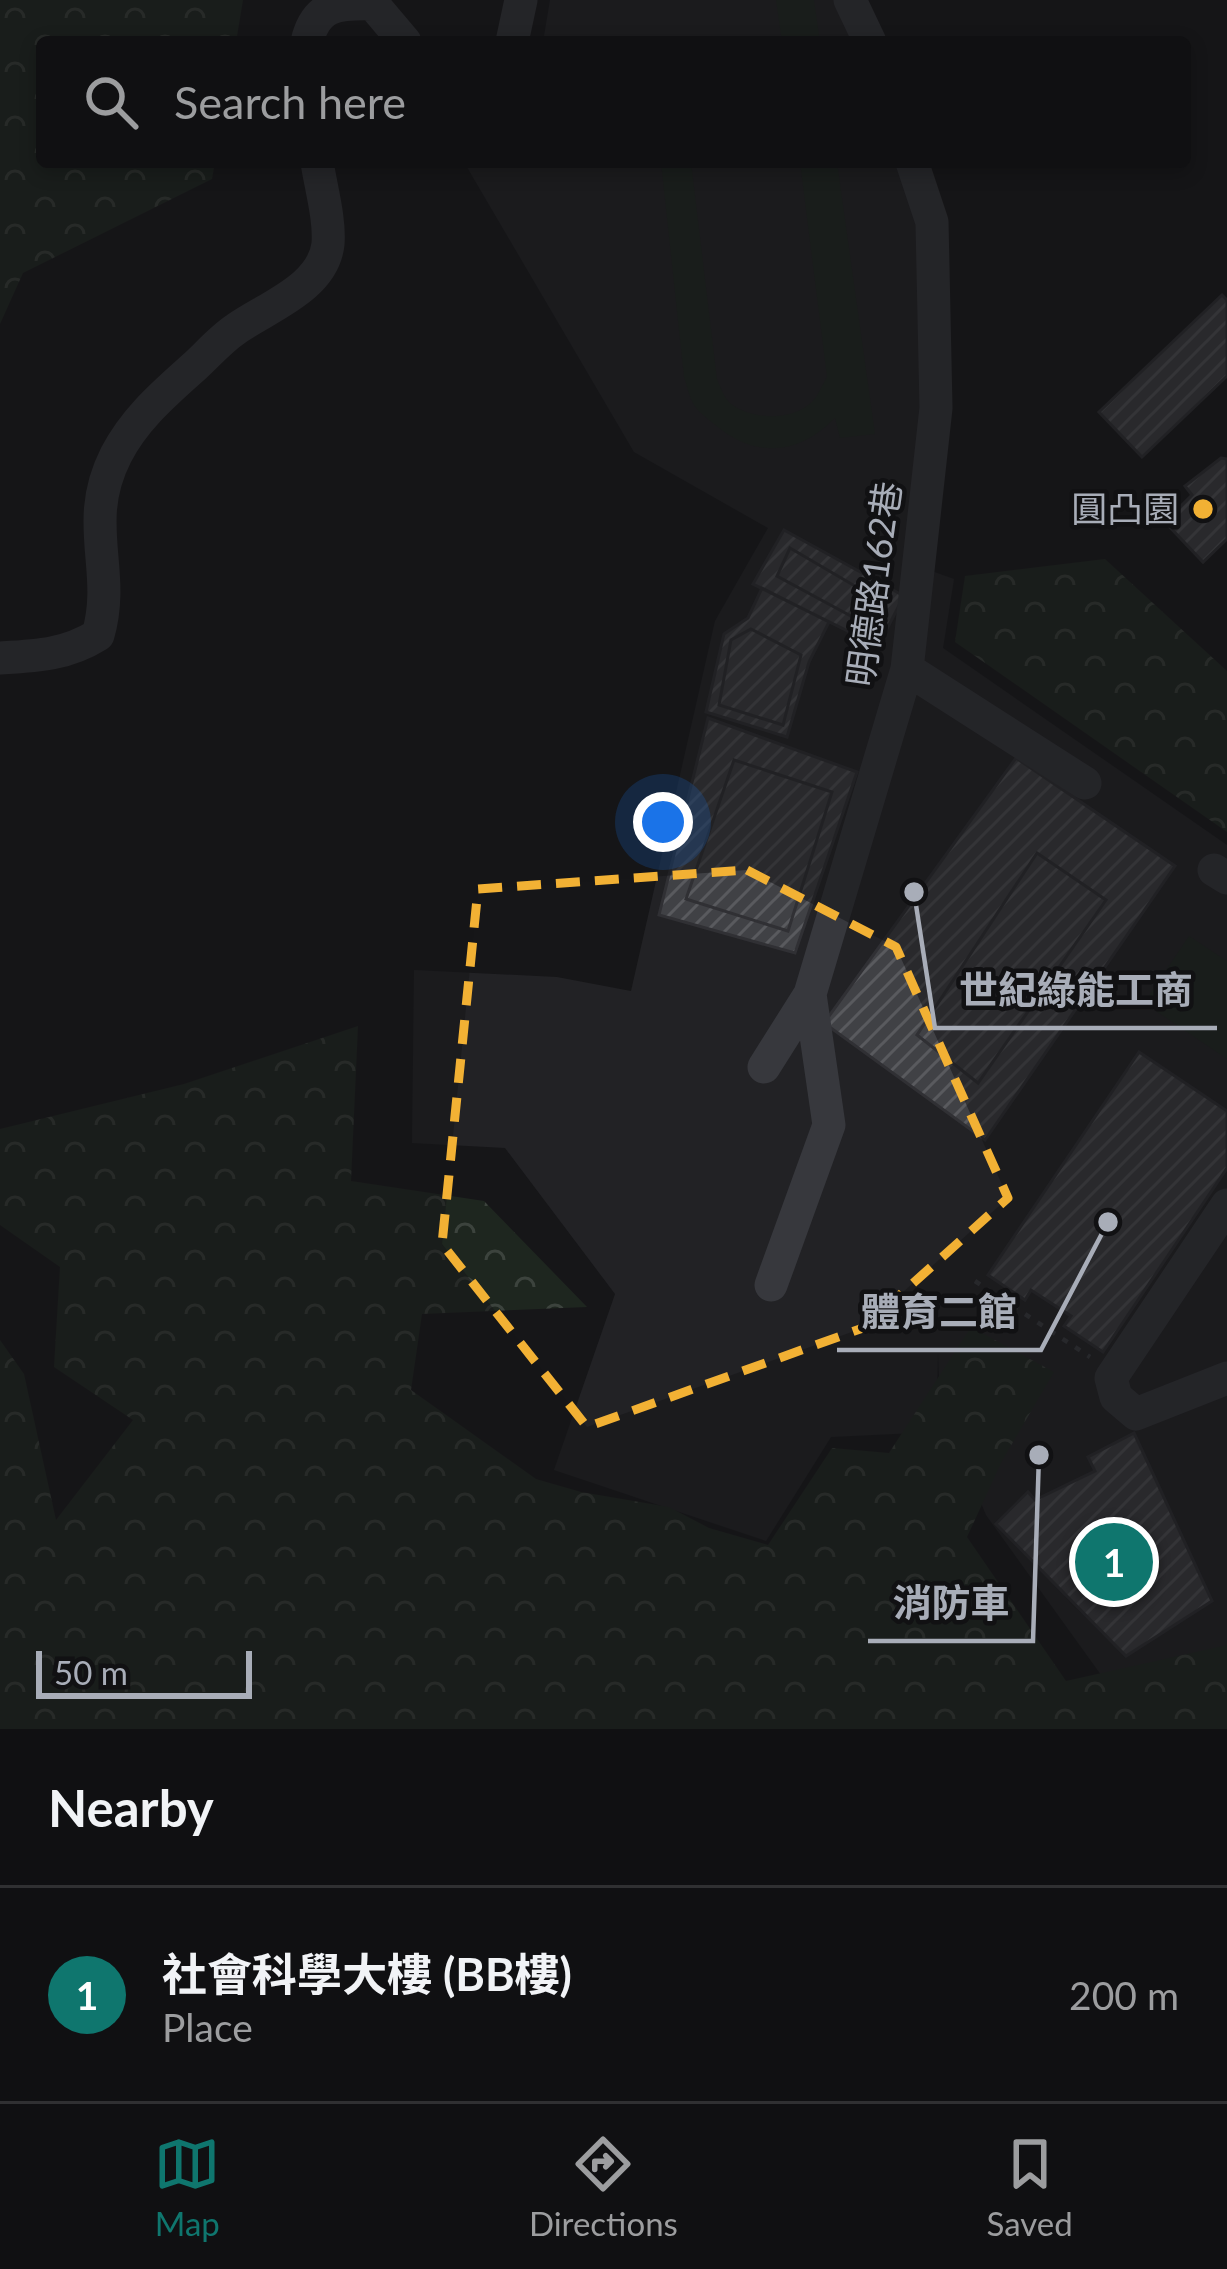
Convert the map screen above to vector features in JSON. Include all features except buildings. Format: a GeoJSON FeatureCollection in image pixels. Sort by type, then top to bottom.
{"type":"FeatureCollection","features":[{"type":"Feature","properties":{"kind":"street"},"geometry":{"type":"LineString","coordinates":[[513,36],[521,0]]}},
{"type":"Feature","properties":{"kind":"street"},"geometry":{"type":"LineString","coordinates":[[850,0],[867,36]]}},
{"type":"Feature","properties":{"kind":"street"},"geometry":{"type":"LineString","coordinates":[[309,36],[315,17],[330,7],[352,3],[373,4],[400,36]]}},
{"type":"Feature","properties":{"kind":"street"},"geometry":{"type":"LineString","coordinates":[[0,658],[58,654],[98,635],[104,602],[98,530],[104,481],[144,412],[234,330],[291,295],[316,272],[328,247],[318,168]]}},
{"type":"Feature","properties":{"kind":"street","name":"明德路162巷"},"geometry":{"type":"LineString","coordinates":[[764,1067],[810,994],[907,668],[936,408],[932,222],[914,168]]}},
{"type":"Feature","properties":{"kind":"street"},"geometry":{"type":"LineString","coordinates":[[907,668],[1085,783]]}},
{"type":"Feature","properties":{"kind":"street"},"geometry":{"type":"LineString","coordinates":[[771,1285],[830,1125],[810,994]]}},
{"type":"Feature","properties":{"kind":"street"},"geometry":{"type":"LineString","coordinates":[[1227,1205],[1111,1378],[1116,1396],[1136,1414],[1227,1378]]}},
{"type":"Feature","properties":{"kind":"path"},"geometry":{"type":"LineString","coordinates":[[975,1281],[1114,1372]]}},
{"type":"Feature","properties":{"kind":"highlighted area"},"geometry":{"type":"Polygon","coordinates":[[[747,870],[896,947],[1008,1198],[863,1328],[587,1427],[442,1244],[478,889],[747,870]]]}},
{"type":"Feature","properties":{"kind":"shaded area"},"geometry":{"type":"Polygon","coordinates":[[[550,0],[841,0],[856,36],[544,36],[550,0]]]}},
{"type":"Feature","properties":{"kind":"shaded area"},"geometry":{"type":"Polygon","coordinates":[[[468,168],[902,168],[922,233],[929,376],[912,564],[954,579],[943,648],[1227,845],[1227,1729],[1140,1729],[986,1515],[940,1403],[938,1353],[936,1432],[831,1437],[766,1541],[554,1470],[615,1294],[505,1148],[412,1143],[414,970],[557,977],[631,991],[715,621],[768,528],[634,452],[468,168]]]}},
{"type":"Feature","properties":{"kind":"green space"},"geometry":{"type":"Polygon","coordinates":[[[0,0],[243,0],[237,36],[36,36],[36,168],[214,168],[212,179],[23,273],[0,324],[0,0]]]}},
{"type":"Feature","properties":{"kind":"green space"},"geometry":{"type":"Polygon","coordinates":[[[776,0],[814,0],[819,36],[781,36],[776,0]]]}},
{"type":"Feature","properties":{"kind":"green space"},"geometry":{"type":"Polygon","coordinates":[[[662,168],[692,168],[721,389],[740,409],[772,416],[804,408],[827,377],[801,168],[838,168],[875,434],[840,438],[835,418],[795,444],[752,446],[723,431],[697,408],[684,377],[662,168]]]}},
{"type":"Feature","properties":{"kind":"green space"},"geometry":{"type":"Polygon","coordinates":[[[1105,559],[1227,671],[1227,832],[955,642],[965,576],[1105,559]]]}},
{"type":"Feature","properties":{"kind":"green space"},"geometry":{"type":"Polygon","coordinates":[[[1189,936],[1227,961],[1227,1059],[1144,1003],[1189,936]]]}},
{"type":"Feature","properties":{"kind":"green space"},"geometry":{"type":"Polygon","coordinates":[[[358,1026],[351,1181],[484,1201],[587,1307],[422,1314],[411,1390],[536,1479],[669,1507],[709,1528],[768,1545],[832,1448],[889,1453],[971,1327],[1054,1372],[1002,1461],[967,1537],[1066,1681],[1227,1645],[1227,1729],[0,1729],[0,1340],[24,1374],[56,1520],[133,1420],[54,1367],[60,1267],[0,1225],[0,1129],[184,1084],[358,1026]]]}},
{"type":"Feature","properties":{"kind":"place","name":"圓凸園"},"geometry":{"type":"Point","coordinates":[1203,509]}},
{"type":"Feature","properties":{"kind":"place","name":"世紀綠能工商"},"geometry":{"type":"Point","coordinates":[914,892]}},
{"type":"Feature","properties":{"kind":"place","name":"體育二館"},"geometry":{"type":"Point","coordinates":[1108,1222]}},
{"type":"Feature","properties":{"kind":"place","name":"消防車"},"geometry":{"type":"Point","coordinates":[1039,1455]}},
{"type":"Feature","properties":{"kind":"place","name":"社會科學大樓 (BB樓)"},"geometry":{"type":"Point","coordinates":[1114,1562]}}]}
